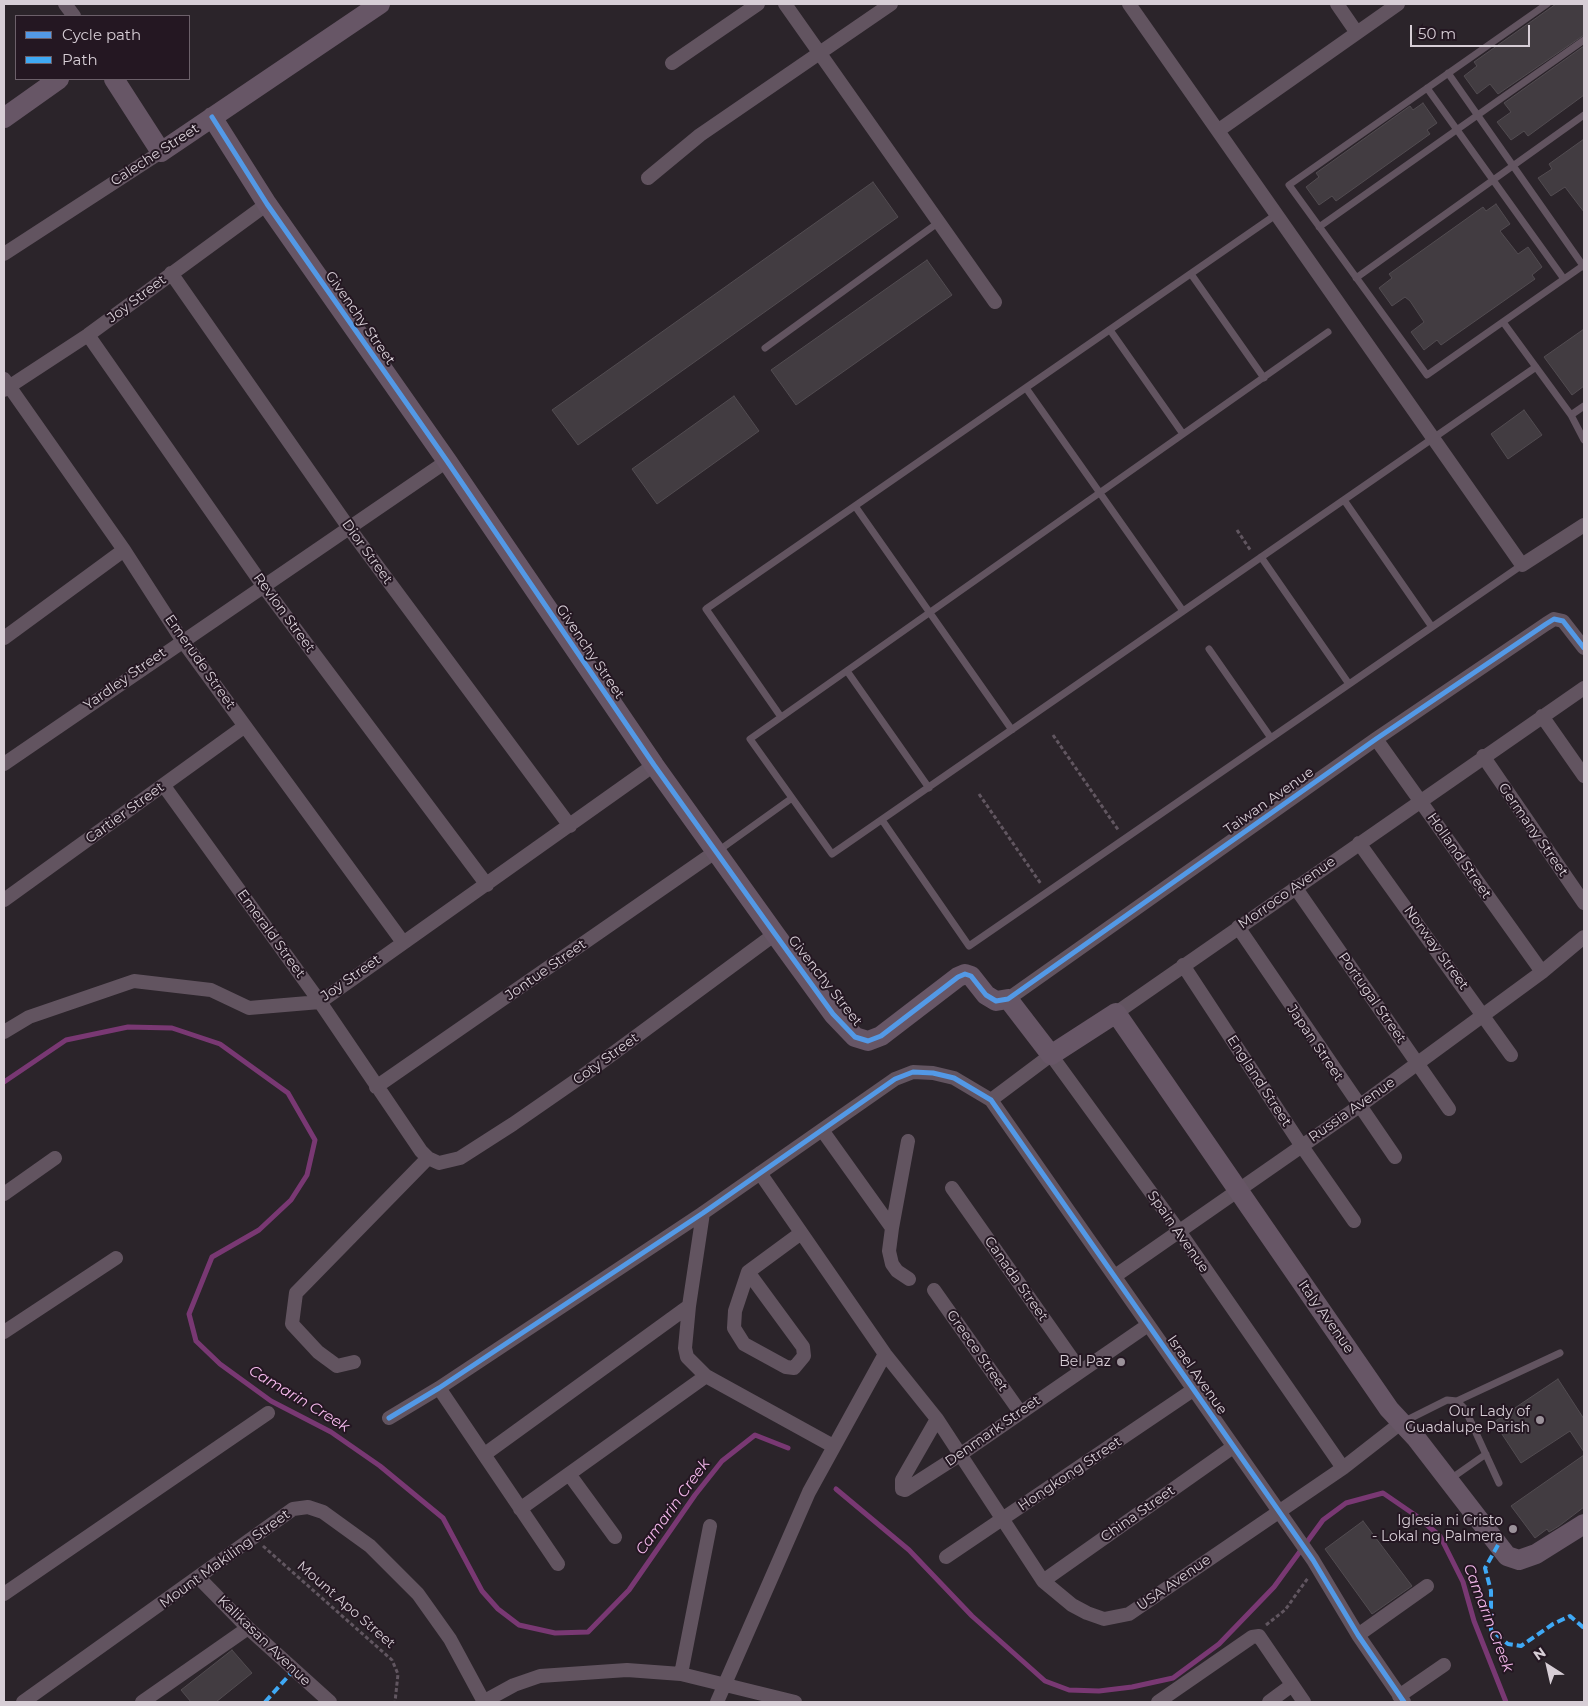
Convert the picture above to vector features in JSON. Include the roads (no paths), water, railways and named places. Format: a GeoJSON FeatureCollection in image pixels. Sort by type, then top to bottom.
{"type":"FeatureCollection","features":[{"type":"Feature","properties":{"kind":"street"},"geometry":{"type":"LineString","coordinates":[[65,4],[73,15]]}},
{"type":"Feature","properties":{"kind":"street","name":"Caleche Street"},"geometry":{"type":"LineString","coordinates":[[4,254],[161,152],[380,4]]}},
{"type":"Feature","properties":{"kind":"street"},"geometry":{"type":"LineString","coordinates":[[672,62],[758,4]]}},
{"type":"Feature","properties":{"kind":"street"},"geometry":{"type":"LineString","coordinates":[[785,4],[995,302]]}},
{"type":"Feature","properties":{"kind":"street"},"geometry":{"type":"LineString","coordinates":[[648,178],[700,135],[891,4]]}},
{"type":"Feature","properties":{"kind":"street"},"geometry":{"type":"LineString","coordinates":[[1129,4],[1522,565],[1584,525]]}},
{"type":"Feature","properties":{"kind":"street"},"geometry":{"type":"LineString","coordinates":[[1337,4],[1358,32]]}},
{"type":"Feature","properties":{"kind":"street"},"geometry":{"type":"LineString","coordinates":[[1219,130],[1398,4]]}},
{"type":"Feature","properties":{"kind":"street"},"geometry":{"type":"LineString","coordinates":[[4,118],[58,80]]}},
{"type":"Feature","properties":{"kind":"street"},"geometry":{"type":"LineString","coordinates":[[115,80],[161,152]]}},
{"type":"Feature","properties":{"kind":"street","name":"Givenchy Street"},"geometry":{"type":"LineString","coordinates":[[212,118],[267,204],[654,765],[833,1014],[854,1037],[868,1041],[881,1036],[950,982],[965,974],[971,976],[986,995],[996,1001],[1008,999]]}},
{"type":"Feature","properties":{"kind":"street","name":"Joy Street"},"geometry":{"type":"LineString","coordinates":[[6,385],[88,335],[267,204]]}},
{"type":"Feature","properties":{"kind":"street","name":"Dior Street"},"geometry":{"type":"LineString","coordinates":[[171,273],[349,528],[570,826]]}},
{"type":"Feature","properties":{"kind":"street","name":"Revlon Street"},"geometry":{"type":"LineString","coordinates":[[88,335],[264,587],[487,885]]}},
{"type":"Feature","properties":{"kind":"street","name":"Emerude Street"},"geometry":{"type":"LineString","coordinates":[[6,385],[124,550],[182,640],[402,941]]}},
{"type":"Feature","properties":{"kind":"street","name":"Yardley Street"},"geometry":{"type":"LineString","coordinates":[[4,764],[182,640],[264,587],[446,461]]}},
{"type":"Feature","properties":{"kind":"street"},"geometry":{"type":"LineString","coordinates":[[4,638],[124,550]]}},
{"type":"Feature","properties":{"kind":"street","name":"Taiwan Avenue"},"geometry":{"type":"LineString","coordinates":[[1008,999],[1376,740],[1554,619],[1563,621],[1584,648]]}},
{"type":"Feature","properties":{"kind":"street","name":"Morroco Avenue"},"geometry":{"type":"LineString","coordinates":[[991,1100],[1051,1056],[1584,688]]}},
{"type":"Feature","properties":{"kind":"street"},"geometry":{"type":"LineString","coordinates":[[1542,716],[1584,776]]}},
{"type":"Feature","properties":{"kind":"street","name":"Cartier Street"},"geometry":{"type":"LineString","coordinates":[[4,900],[245,726]]}},
{"type":"Feature","properties":{"kind":"street","name":"Holland Street"},"geometry":{"type":"LineString","coordinates":[[1376,740],[1542,972]]}},
{"type":"Feature","properties":{"kind":"street","name":"Germany Street"},"geometry":{"type":"LineString","coordinates":[[1483,756],[1584,903]]}},
{"type":"Feature","properties":{"kind":"street","name":"Joy Street"},"geometry":{"type":"LineString","coordinates":[[4,1032],[29,1017],[134,981],[211,990],[249,1008],[320,1002],[402,941],[487,885],[654,765]]}},
{"type":"Feature","properties":{"kind":"street","name":"Emerald Street"},"geometry":{"type":"LineString","coordinates":[[164,786],[320,1002],[376,1087],[428,1158]]}},
{"type":"Feature","properties":{"kind":"street","name":"Norway Street"},"geometry":{"type":"LineString","coordinates":[[1359,843],[1511,1054]]}},
{"type":"Feature","properties":{"kind":"street","name":"Jontue Street"},"geometry":{"type":"LineString","coordinates":[[376,1087],[716,852]]}},
{"type":"Feature","properties":{"kind":"street","name":"Portugal Street"},"geometry":{"type":"LineString","coordinates":[[1295,887],[1449,1109]]}},
{"type":"Feature","properties":{"kind":"street","name":"Japan Street"},"geometry":{"type":"LineString","coordinates":[[1238,928],[1358,1107],[1394,1157]]}},
{"type":"Feature","properties":{"kind":"street","name":"Coty Street"},"geometry":{"type":"LineString","coordinates":[[428,1158],[439,1163],[460,1158],[588,1072],[775,934]]}},
{"type":"Feature","properties":{"kind":"street","name":"Russia Avenue"},"geometry":{"type":"LineString","coordinates":[[1114,1276],[1358,1107],[1542,972],[1584,937]]}},
{"type":"Feature","properties":{"kind":"street","name":"England Street"},"geometry":{"type":"LineString","coordinates":[[1184,965],[1301,1145],[1354,1221]]}},
{"type":"Feature","properties":{"kind":"street","name":"Spain Avenue"},"geometry":{"type":"LineString","coordinates":[[1008,999],[1179,1231],[1343,1468]]}},
{"type":"Feature","properties":{"kind":"street","name":"Italy Avenue"},"geometry":{"type":"LineString","coordinates":[[1116,1012],[1389,1409],[1402,1422],[1506,1556],[1519,1560],[1536,1554],[1577,1529]]}},
{"type":"Feature","properties":{"kind":"street","name":"Israel Avenue"},"geometry":{"type":"LineString","coordinates":[[389,1418],[440,1388],[702,1213],[895,1079],[913,1072],[933,1073],[954,1078],[991,1100],[1315,1563],[1358,1635],[1401,1699]]}},
{"type":"Feature","properties":{"kind":"street"},"geometry":{"type":"LineString","coordinates":[[822,1130],[892,1228]]}},
{"type":"Feature","properties":{"kind":"street"},"geometry":{"type":"LineString","coordinates":[[908,1141],[889,1251],[892,1264],[897,1271],[909,1279]]}},
{"type":"Feature","properties":{"kind":"street"},"geometry":{"type":"LineString","coordinates":[[4,1194],[55,1158]]}},
{"type":"Feature","properties":{"kind":"street"},"geometry":{"type":"LineString","coordinates":[[354,1362],[337,1366],[318,1352],[292,1324],[296,1293],[428,1158]]}},
{"type":"Feature","properties":{"kind":"street","name":"USA Avenue"},"geometry":{"type":"LineString","coordinates":[[760,1172],[885,1354],[937,1419],[1043,1581],[1072,1605],[1087,1614],[1104,1619],[1129,1614],[1343,1468],[1402,1422]]}},
{"type":"Feature","properties":{"kind":"street","name":"Canada Street"},"geometry":{"type":"LineString","coordinates":[[952,1188],[1080,1370]]}},
{"type":"Feature","properties":{"kind":"street"},"geometry":{"type":"LineString","coordinates":[[702,1213],[689,1306],[685,1348],[687,1357],[706,1376],[830,1452]]}},
{"type":"Feature","properties":{"kind":"street"},"geometry":{"type":"LineString","coordinates":[[748,1272],[803,1347],[804,1356],[794,1368],[786,1367],[756,1351],[738,1337],[734,1328],[735,1311],[748,1272],[801,1233]]}},
{"type":"Feature","properties":{"kind":"street"},"geometry":{"type":"LineString","coordinates":[[4,1332],[116,1258]]}},
{"type":"Feature","properties":{"kind":"street","name":"Greece Street"},"geometry":{"type":"LineString","coordinates":[[934,1290],[1020,1412]]}},
{"type":"Feature","properties":{"kind":"street"},"geometry":{"type":"LineString","coordinates":[[485,1454],[689,1306]]}},
{"type":"Feature","properties":{"kind":"street","name":"Denmark Street"},"geometry":{"type":"LineString","coordinates":[[937,1419],[902,1480],[902,1489],[905,1490],[961,1454],[1080,1370],[1148,1325]]}},
{"type":"Feature","properties":{"kind":"street"},"geometry":{"type":"LineString","coordinates":[[717,1702],[809,1492],[885,1354]]}},
{"type":"Feature","properties":{"kind":"street"},"geometry":{"type":"LineString","coordinates":[[520,1509],[706,1376]]}},
{"type":"Feature","properties":{"kind":"street"},"geometry":{"type":"LineString","coordinates":[[440,1388],[558,1564]]}},
{"type":"Feature","properties":{"kind":"street","name":"Hongkong Street"},"geometry":{"type":"LineString","coordinates":[[946,1557],[1193,1390]]}},
{"type":"Feature","properties":{"kind":"street"},"geometry":{"type":"LineString","coordinates":[[4,1594],[268,1413]]}},
{"type":"Feature","properties":{"kind":"street","name":"China Street"},"geometry":{"type":"LineString","coordinates":[[1043,1581],[1233,1447]]}},
{"type":"Feature","properties":{"kind":"street"},"geometry":{"type":"LineString","coordinates":[[569,1474],[615,1537]]}},
{"type":"Feature","properties":{"kind":"street","name":"Mount Makiling Street"},"geometry":{"type":"LineString","coordinates":[[23,1702],[293,1509],[308,1507],[323,1512],[370,1546],[418,1594],[450,1639],[483,1702]]}},
{"type":"Feature","properties":{"kind":"street"},"geometry":{"type":"LineString","coordinates":[[681,1674],[710,1526]]}},
{"type":"Feature","properties":{"kind":"street","name":"Kalikasan Avenue"},"geometry":{"type":"LineString","coordinates":[[199,1578],[248,1628],[330,1702]]}},
{"type":"Feature","properties":{"kind":"street"},"geometry":{"type":"LineString","coordinates":[[1358,1635],[1427,1586]]}},
{"type":"Feature","properties":{"kind":"street"},"geometry":{"type":"LineString","coordinates":[[142,1702],[248,1628]]}},
{"type":"Feature","properties":{"kind":"street"},"geometry":{"type":"LineString","coordinates":[[1158,1702],[1252,1636],[1259,1636],[1304,1702]]}},
{"type":"Feature","properties":{"kind":"street"},"geometry":{"type":"LineString","coordinates":[[1401,1699],[1444,1665]]}},
{"type":"Feature","properties":{"kind":"street"},"geometry":{"type":"LineString","coordinates":[[483,1702],[514,1685],[540,1676],[627,1670],[681,1674],[795,1702]]}},
{"type":"Feature","properties":{"kind":"street"},"geometry":{"type":"LineString","coordinates":[[1269,1702],[1292,1685]]}},
{"type":"Feature","properties":{"kind":"lane"},"geometry":{"type":"LineString","coordinates":[[1448,73],[1584,266],[1427,375],[1289,185],[1448,73],[1547,4]]}},
{"type":"Feature","properties":{"kind":"lane"},"geometry":{"type":"LineString","coordinates":[[1320,227],[1584,40]]}},
{"type":"Feature","properties":{"kind":"lane"},"geometry":{"type":"LineString","coordinates":[[1427,88],[1564,279]]}},
{"type":"Feature","properties":{"kind":"lane"},"geometry":{"type":"LineString","coordinates":[[1356,278],[1584,115]]}},
{"type":"Feature","properties":{"kind":"lane"},"geometry":{"type":"LineString","coordinates":[[781,717],[706,609],[1277,214]]}},
{"type":"Feature","properties":{"kind":"lane"},"geometry":{"type":"LineString","coordinates":[[765,348],[939,222]]}},
{"type":"Feature","properties":{"kind":"lane"},"geometry":{"type":"LineString","coordinates":[[1191,274],[1264,378]]}},
{"type":"Feature","properties":{"kind":"lane"},"geometry":{"type":"LineString","coordinates":[[1503,322],[1571,415],[1584,440]]}},
{"type":"Feature","properties":{"kind":"lane"},"geometry":{"type":"LineString","coordinates":[[1110,330],[1183,434]]}},
{"type":"Feature","properties":{"kind":"lane"},"geometry":{"type":"LineString","coordinates":[[1328,332],[750,739],[832,854],[1536,366]]}},
{"type":"Feature","properties":{"kind":"lane"},"geometry":{"type":"LineString","coordinates":[[1026,388],[1183,611]]}},
{"type":"Feature","properties":{"kind":"lane"},"geometry":{"type":"LineString","coordinates":[[1571,415],[1584,406]]}},
{"type":"Feature","properties":{"kind":"lane"},"geometry":{"type":"LineString","coordinates":[[1344,500],[1432,627]]}},
{"type":"Feature","properties":{"kind":"lane"},"geometry":{"type":"LineString","coordinates":[[854,506],[1012,730]]}},
{"type":"Feature","properties":{"kind":"lane"},"geometry":{"type":"LineString","coordinates":[[1259,558],[1349,684]]}},
{"type":"Feature","properties":{"kind":"lane"},"geometry":{"type":"LineString","coordinates":[[882,820],[969,946],[1522,565]]}},
{"type":"Feature","properties":{"kind":"lane"},"geometry":{"type":"LineString","coordinates":[[1209,650],[1271,738]]}},
{"type":"Feature","properties":{"kind":"lane"},"geometry":{"type":"LineString","coordinates":[[847,671],[929,788]]}},
{"type":"Feature","properties":{"kind":"lane"},"geometry":{"type":"LineString","coordinates":[[716,852],[792,798]]}},
{"type":"Feature","properties":{"kind":"lane"},"geometry":{"type":"LineString","coordinates":[[1402,1422],[1447,1400],[1457,1400],[1560,1353]]}},
{"type":"Feature","properties":{"kind":"lane"},"geometry":{"type":"LineString","coordinates":[[1457,1400],[1465,1409],[1498,1483]]}},
{"type":"Feature","properties":{"kind":"lane"},"geometry":{"type":"LineString","coordinates":[[1448,1480],[1486,1454]]}},
{"type":"Feature","properties":{"kind":"waterway","name":"Camarin Creek"},"geometry":{"type":"LineString","coordinates":[[4,1082],[66,1040],[128,1027],[172,1028],[220,1044],[288,1093],[315,1140],[307,1175],[291,1200],[259,1230],[212,1257],[189,1314],[196,1341],[220,1364],[271,1401],[331,1432],[380,1466],[443,1518],[482,1591],[498,1609],[519,1625],[555,1633],[588,1632],[629,1590],[695,1495],[722,1461],[755,1435],[788,1448]]}},
{"type":"Feature","properties":{"kind":"waterway","name":"Camarin Creek"},"geometry":{"type":"LineString","coordinates":[[836,1489],[909,1550],[972,1616],[1045,1681],[1069,1690],[1099,1691],[1132,1687],[1173,1678],[1219,1644],[1274,1587],[1323,1520],[1346,1503],[1383,1493],[1415,1515],[1440,1536],[1463,1582],[1474,1621],[1506,1702]]}},
{"type":"Feature","properties":{"kind":"place","name":"Bel Paz"},"geometry":{"type":"Point","coordinates":[1121,1362]}},
{"type":"Feature","properties":{"kind":"place","name":"Our Lady of Guadalupe Parish"},"geometry":{"type":"Point","coordinates":[1540,1420]}},
{"type":"Feature","properties":{"kind":"place","name":"Iglesia ni Cristo - Lokal ng Palmera"},"geometry":{"type":"Point","coordinates":[1513,1529]}}]}
